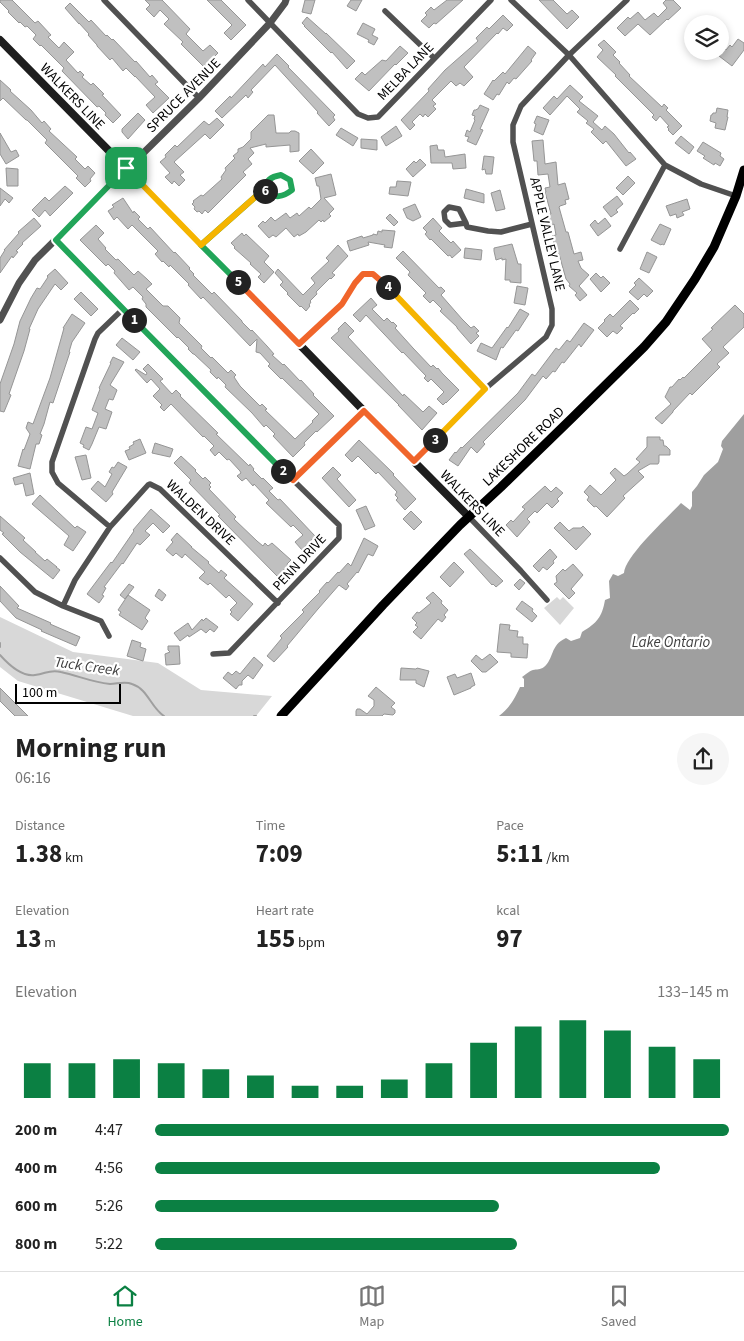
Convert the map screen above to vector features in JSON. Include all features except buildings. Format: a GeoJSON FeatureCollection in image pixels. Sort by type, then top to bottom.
{"type":"FeatureCollection","features":[{"type":"Feature","properties":{"kind":"main road","name":"WALKERS LINE"},"geometry":{"type":"LineString","coordinates":[[0,40],[468,516]]}},
{"type":"Feature","properties":{"kind":"main road","name":"LAKESHORE ROAD"},"geometry":{"type":"LineString","coordinates":[[281,716],[468,516],[501,487],[578,412],[644,347],[666,322],[714,247],[736,196],[744,170]]}},
{"type":"Feature","properties":{"kind":"street"},"geometry":{"type":"LineString","coordinates":[[104,0],[199,98]]}},
{"type":"Feature","properties":{"kind":"street","name":"MELBA LANE"},"geometry":{"type":"LineString","coordinates":[[248,0],[358,114],[368,118],[378,117],[490,0]]}},
{"type":"Feature","properties":{"kind":"street","name":"SPRUCE AVENUE"},"geometry":{"type":"LineString","coordinates":[[0,320],[19,283],[35,260],[126,168],[199,98],[270,23],[286,0]]}},
{"type":"Feature","properties":{"kind":"street"},"geometry":{"type":"LineString","coordinates":[[511,0],[569,55],[665,165],[702,184],[736,196]]}},
{"type":"Feature","properties":{"kind":"street","name":"APPLE VALLEY LANE"},"geometry":{"type":"LineString","coordinates":[[414,461],[485,389],[546,338],[552,325],[552,309],[513,142],[513,125],[521,106],[569,55],[627,0]]}},
{"type":"Feature","properties":{"kind":"street"},"geometry":{"type":"LineString","coordinates":[[386,12],[434,58]]}},
{"type":"Feature","properties":{"kind":"street"},"geometry":{"type":"LineString","coordinates":[[620,249],[665,165]]}},
{"type":"Feature","properties":{"kind":"street"},"geometry":{"type":"LineString","coordinates":[[201,245],[263,190],[267,181],[272,176],[281,175],[290,180],[292,190],[286,195],[279,197],[270,195],[263,190]]}},
{"type":"Feature","properties":{"kind":"street"},"geometry":{"type":"LineString","coordinates":[[466,223],[467,227],[488,232],[502,232],[532,224]]}},
{"type":"Feature","properties":{"kind":"street","name":"PENN DRIVE"},"geometry":{"type":"LineString","coordinates":[[56,240],[339,525],[339,538],[278,603],[229,653],[213,654]]}},
{"type":"Feature","properties":{"kind":"street"},"geometry":{"type":"LineString","coordinates":[[299,344],[342,304],[363,274],[373,274],[383,282],[485,389]]}},
{"type":"Feature","properties":{"kind":"street"},"geometry":{"type":"LineString","coordinates":[[110,527],[58,483],[52,472],[52,462],[95,339],[98,333],[123,309]]}},
{"type":"Feature","properties":{"kind":"street"},"geometry":{"type":"LineString","coordinates":[[293,480],[364,411]]}},
{"type":"Feature","properties":{"kind":"street","name":"WALDEN DRIVE"},"geometry":{"type":"LineString","coordinates":[[63,606],[75,580],[110,527],[150,484],[167,496],[278,603]]}},
{"type":"Feature","properties":{"kind":"street","name":"WALKERS LINE"},"geometry":{"type":"LineString","coordinates":[[468,516],[547,600]]}},
{"type":"Feature","properties":{"kind":"street"},"geometry":{"type":"LineString","coordinates":[[0,558],[35,592],[63,606],[101,621],[110,636]]}},
{"type":"Feature","properties":{"kind":"shaded area"},"geometry":{"type":"Polygon","coordinates":[[[557,597],[560,600],[563,597],[574,608],[560,625],[544,608],[557,597]]]}},
{"type":"Feature","properties":{"kind":"shaded area"},"geometry":{"type":"Polygon","coordinates":[[[0,617],[73,652],[158,663],[201,690],[272,696],[256,716],[133,716],[18,681],[0,667],[0,617]]]}},
{"type":"Feature","properties":{"kind":"water","name":"Lake Ontario"},"geometry":{"type":"Polygon","coordinates":[[[744,414],[744,716],[499,716],[506,710],[520,687],[524,687],[524,679],[522,677],[544,667],[557,644],[566,638],[571,641],[580,638],[582,632],[592,626],[598,619],[605,600],[610,598],[609,581],[613,574],[618,576],[624,573],[626,566],[639,547],[681,503],[690,510],[692,506],[692,492],[704,475],[718,462],[723,449],[721,446],[722,441],[744,414]]]}},
{"type":"Feature","properties":{"kind":"waterway","name":"Tuck Creek"},"geometry":{"type":"LineString","coordinates":[[0,655],[25,674],[57,671],[103,683],[132,684],[142,690],[164,716]]}},
{"type":"Feature","properties":{"kind":"route"},"geometry":{"type":"LineString","coordinates":[[126,168],[56,240],[293,480],[364,411],[414,461],[485,389],[383,282],[373,274],[363,274],[342,304],[299,344],[201,245],[263,190],[267,181],[272,176],[281,175],[290,180],[292,190],[286,195],[279,197],[270,195],[263,190],[232,217],[201,245],[126,168]]}}]}
